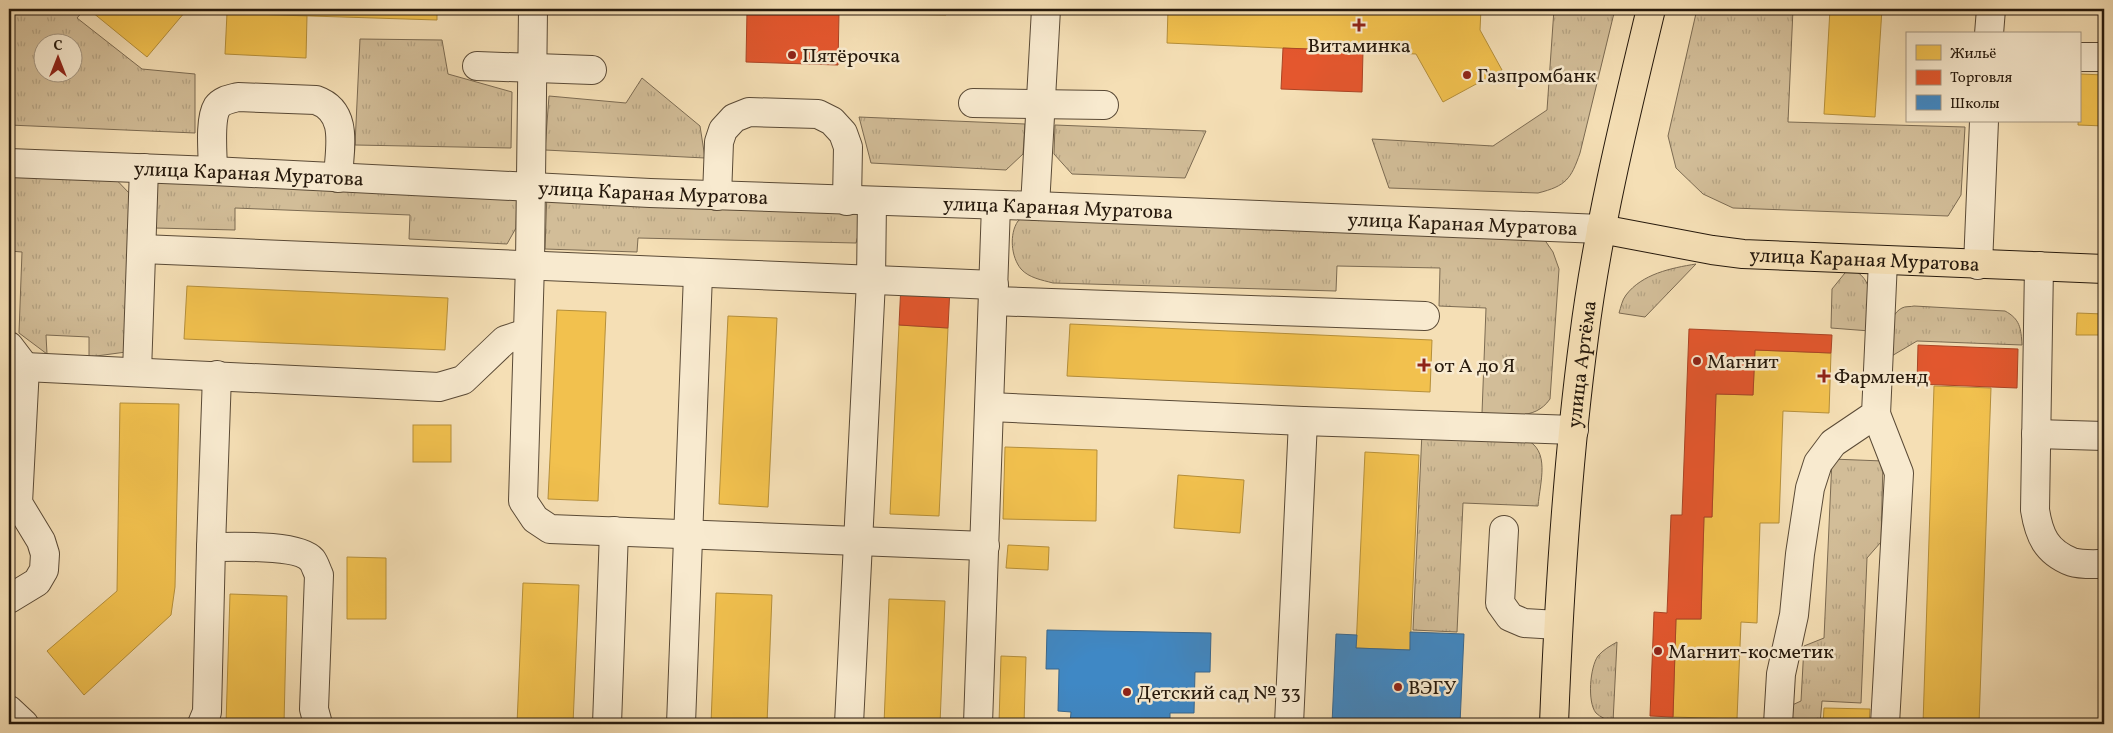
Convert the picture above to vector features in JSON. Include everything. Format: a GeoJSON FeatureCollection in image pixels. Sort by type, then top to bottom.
{"type":"FeatureCollection","features":[{"type":"Feature","properties":{"kind":"main road","name":"улица Артёма"},"geometry":{"type":"LineString","coordinates":[[1554,724],[1558,625],[1574,430],[1584,336],[1601,229],[1651,9]]}},
{"type":"Feature","properties":{"kind":"main road","name":"улица Караная Муратова"},"geometry":{"type":"LineString","coordinates":[[1601,229],[1735,253],[1882,261],[2104,269]]}},
{"type":"Feature","properties":{"kind":"street"},"geometry":{"type":"LineString","coordinates":[[533,9],[530,264],[523,501],[535,519],[550,529],[985,546]]}},
{"type":"Feature","properties":{"kind":"street"},"geometry":{"type":"LineString","coordinates":[[1035,206],[1046,9]]}},
{"type":"Feature","properties":{"kind":"street"},"geometry":{"type":"LineString","coordinates":[[1988,32],[1991,9]]}},
{"type":"Feature","properties":{"kind":"street"},"geometry":{"type":"LineString","coordinates":[[2080,57],[2104,58]]}},
{"type":"Feature","properties":{"kind":"street"},"geometry":{"type":"LineString","coordinates":[[477,66],[592,70]]}},
{"type":"Feature","properties":{"kind":"street"},"geometry":{"type":"LineString","coordinates":[[213,171],[213,121],[217,108],[226,100],[238,97],[316,100],[326,104],[335,113],[340,124],[338,178]]}},
{"type":"Feature","properties":{"kind":"street"},"geometry":{"type":"LineString","coordinates":[[972,103],[1104,105]]}},
{"type":"Feature","properties":{"kind":"street"},"geometry":{"type":"LineString","coordinates":[[717,196],[719,142],[723,130],[734,118],[749,112],[818,114],[832,121],[843,134],[848,147],[860,201],[871,281],[849,724]]}},
{"type":"Feature","properties":{"kind":"street"},"geometry":{"type":"LineString","coordinates":[[1978,265],[1984,122]]}},
{"type":"Feature","properties":{"kind":"street","name":"улица Караная Муратова"},"geometry":{"type":"LineString","coordinates":[[9,163],[213,171],[717,196],[1035,206],[1601,229]]}},
{"type":"Feature","properties":{"kind":"street"},"geometry":{"type":"LineString","coordinates":[[137,372],[144,168]]}},
{"type":"Feature","properties":{"kind":"street"},"geometry":{"type":"LineString","coordinates":[[978,724],[996,205]]}},
{"type":"Feature","properties":{"kind":"street"},"geometry":{"type":"LineString","coordinates":[[142,249],[530,264],[698,274],[871,281],[994,293],[1425,316]]}},
{"type":"Feature","properties":{"kind":"street"},"geometry":{"type":"LineString","coordinates":[[1882,261],[1876,414],[1899,473],[1885,724]]}},
{"type":"Feature","properties":{"kind":"street"},"geometry":{"type":"LineString","coordinates":[[2038,266],[2035,510],[2039,532],[2051,550],[2073,563],[2104,564]]}},
{"type":"Feature","properties":{"kind":"street"},"geometry":{"type":"LineString","coordinates":[[681,724],[698,274]]}},
{"type":"Feature","properties":{"kind":"street"},"geometry":{"type":"LineString","coordinates":[[25,367],[439,387],[463,380],[505,340],[528,333]]}},
{"type":"Feature","properties":{"kind":"street"},"geometry":{"type":"LineString","coordinates":[[9,346],[25,367],[18,504],[41,540],[46,554],[44,570],[37,582],[9,599]]}},
{"type":"Feature","properties":{"kind":"street"},"geometry":{"type":"LineString","coordinates":[[202,724],[206,712],[217,375]]}},
{"type":"Feature","properties":{"kind":"street"},"geometry":{"type":"LineString","coordinates":[[990,407],[1304,421],[1574,430]]}},
{"type":"Feature","properties":{"kind":"street"},"geometry":{"type":"LineString","coordinates":[[1778,724],[1781,674],[1794,615],[1800,554],[1810,488],[1818,463],[1834,443],[1876,414]]}},
{"type":"Feature","properties":{"kind":"street"},"geometry":{"type":"LineString","coordinates":[[1290,724],[1304,421]]}},
{"type":"Feature","properties":{"kind":"street"},"geometry":{"type":"LineString","coordinates":[[2036,434],[2104,436]]}},
{"type":"Feature","properties":{"kind":"street"},"geometry":{"type":"LineString","coordinates":[[1504,530],[1500,603],[1510,617],[1524,623],[1558,625]]}},
{"type":"Feature","properties":{"kind":"street"},"geometry":{"type":"LineString","coordinates":[[607,724],[614,531]]}},
{"type":"Feature","properties":{"kind":"street"},"geometry":{"type":"LineString","coordinates":[[211,547],[283,549],[300,552],[312,560],[319,575],[314,710],[318,724]]}},
{"type":"Feature","properties":{"kind":"street"},"geometry":{"type":"LineString","coordinates":[[9,710],[24,724]]}},
{"type":"Feature","properties":{"kind":"green space"},"geometry":{"type":"Polygon","coordinates":[[[9,9],[85,9],[77,18],[142,69],[195,74],[195,133],[9,125],[9,9]]]}},
{"type":"Feature","properties":{"kind":"green space"},"geometry":{"type":"Polygon","coordinates":[[[1554,9],[1615,9],[1580,153],[1574,169],[1566,180],[1555,187],[1538,193],[1389,188],[1372,139],[1493,146],[1547,110],[1554,9]]]}},
{"type":"Feature","properties":{"kind":"green space"},"geometry":{"type":"Polygon","coordinates":[[[1697,9],[1793,9],[1788,122],[1965,127],[1961,195],[1948,216],[1733,208],[1703,194],[1676,168],[1668,136],[1697,9]]]}},
{"type":"Feature","properties":{"kind":"green space"},"geometry":{"type":"Polygon","coordinates":[[[360,39],[442,40],[448,74],[512,92],[511,148],[355,145],[360,39]]]}},
{"type":"Feature","properties":{"kind":"green space"},"geometry":{"type":"Polygon","coordinates":[[[642,78],[700,126],[705,158],[545,150],[549,96],[626,103],[642,78]]]}},
{"type":"Feature","properties":{"kind":"green space"},"geometry":{"type":"Polygon","coordinates":[[[859,117],[1025,124],[1023,154],[1006,170],[871,163],[859,117]]]}},
{"type":"Feature","properties":{"kind":"green space"},"geometry":{"type":"Polygon","coordinates":[[[1055,125],[1206,131],[1185,178],[1072,174],[1054,154],[1055,125]]]}},
{"type":"Feature","properties":{"kind":"green space"},"geometry":{"type":"Polygon","coordinates":[[[9,168],[107,170],[130,194],[126,352],[89,357],[89,337],[46,335],[47,354],[19,333],[22,252],[9,251],[9,168]]]}},
{"type":"Feature","properties":{"kind":"green space"},"geometry":{"type":"Polygon","coordinates":[[[158,171],[517,189],[516,228],[507,244],[409,239],[410,215],[235,208],[235,230],[155,228],[158,171]]]}},
{"type":"Feature","properties":{"kind":"green space"},"geometry":{"type":"Polygon","coordinates":[[[547,192],[858,201],[859,232],[856,243],[638,238],[637,252],[545,249],[547,192]]]}},
{"type":"Feature","properties":{"kind":"green space"},"geometry":{"type":"Polygon","coordinates":[[[1031,212],[1544,239],[1553,252],[1559,269],[1550,399],[1544,406],[1528,414],[1482,413],[1486,308],[1439,306],[1440,268],[1337,266],[1336,291],[1053,283],[1028,275],[1021,269],[1013,252],[1012,239],[1015,226],[1018,221],[1031,212]]]}},
{"type":"Feature","properties":{"kind":"green space"},"geometry":{"type":"Polygon","coordinates":[[[1696,264],[1645,317],[1619,313],[1625,297],[1640,282],[1667,270],[1696,264]]]}},
{"type":"Feature","properties":{"kind":"green space"},"geometry":{"type":"Polygon","coordinates":[[[1849,268],[1858,273],[1868,286],[1871,303],[1870,331],[1831,328],[1832,289],[1849,268]]]}},
{"type":"Feature","properties":{"kind":"green space"},"geometry":{"type":"Polygon","coordinates":[[[1914,306],[2005,311],[2014,317],[2019,325],[2022,345],[1917,341],[1890,357],[1891,323],[1897,312],[1902,308],[1914,306]]]}},
{"type":"Feature","properties":{"kind":"green space"},"geometry":{"type":"Polygon","coordinates":[[[1422,432],[1525,439],[1533,444],[1541,459],[1542,477],[1538,506],[1463,503],[1457,632],[1413,630],[1422,432]]]}},
{"type":"Feature","properties":{"kind":"green space"},"geometry":{"type":"Polygon","coordinates":[[[1832,459],[1883,461],[1881,542],[1867,558],[1861,703],[1822,701],[1820,724],[1792,724],[1790,706],[1801,701],[1804,646],[1824,638],[1832,459]]]}},
{"type":"Feature","properties":{"kind":"green space"},"geometry":{"type":"Polygon","coordinates":[[[1617,642],[1613,722],[1596,713],[1593,708],[1591,701],[1591,676],[1598,656],[1617,642]]]}},
{"type":"Feature","properties":{"kind":"building: Жильё"},"geometry":{"type":"Polygon","coordinates":[[[95,9],[437,9],[437,20],[185,12],[147,57],[92,12],[95,9]]]}},
{"type":"Feature","properties":{"kind":"building: Жильё"},"geometry":{"type":"Polygon","coordinates":[[[633,9],[946,9],[946,15],[633,9]]]}},
{"type":"Feature","properties":{"kind":"building: Жильё"},"geometry":{"type":"Polygon","coordinates":[[[1168,9],[1481,9],[1480,30],[1502,70],[1443,102],[1416,54],[1167,43],[1168,9]]]}},
{"type":"Feature","properties":{"kind":"building: Жильё"},"geometry":{"type":"Polygon","coordinates":[[[1830,9],[1882,9],[1875,117],[1824,114],[1830,9]]]}},
{"type":"Feature","properties":{"kind":"building: Жильё"},"geometry":{"type":"Polygon","coordinates":[[[227,13],[307,16],[306,58],[225,54],[227,13]]]}},
{"type":"Feature","properties":{"kind":"building: Жильё"},"geometry":{"type":"Polygon","coordinates":[[[2080,74],[2104,75],[2104,126],[2078,125],[2078,122],[2080,122],[2080,74]]]}},
{"type":"Feature","properties":{"kind":"building: Жильё"},"geometry":{"type":"Polygon","coordinates":[[[187,286],[448,298],[445,350],[184,339],[187,286]]]}},
{"type":"Feature","properties":{"kind":"building: Жильё"},"geometry":{"type":"Polygon","coordinates":[[[557,310],[606,312],[598,501],[548,499],[557,310]]]}},
{"type":"Feature","properties":{"kind":"building: Жильё"},"geometry":{"type":"Polygon","coordinates":[[[2077,313],[2104,314],[2104,335],[2076,335],[2077,313]]]}},
{"type":"Feature","properties":{"kind":"building: Жильё"},"geometry":{"type":"Polygon","coordinates":[[[728,316],[777,318],[768,507],[719,504],[728,316]]]}},
{"type":"Feature","properties":{"kind":"building: Жильё"},"geometry":{"type":"Polygon","coordinates":[[[1070,324],[1432,340],[1430,392],[1067,376],[1070,324]]]}},
{"type":"Feature","properties":{"kind":"building: Жильё"},"geometry":{"type":"Polygon","coordinates":[[[899,325],[948,328],[939,516],[890,514],[899,325]]]}},
{"type":"Feature","properties":{"kind":"building: Жильё"},"geometry":{"type":"Polygon","coordinates":[[[1755,350],[1831,353],[1829,413],[1783,411],[1779,523],[1760,523],[1757,623],[1741,622],[1737,719],[1673,717],[1676,619],[1701,619],[1704,517],[1712,517],[1716,394],[1753,395],[1755,350]]]}},
{"type":"Feature","properties":{"kind":"building: Жильё"},"geometry":{"type":"Polygon","coordinates":[[[1934,386],[1991,388],[1979,724],[1923,724],[1934,386]]]}},
{"type":"Feature","properties":{"kind":"building: Жильё"},"geometry":{"type":"Polygon","coordinates":[[[120,403],[179,404],[175,587],[171,615],[84,695],[47,651],[117,591],[120,403]]]}},
{"type":"Feature","properties":{"kind":"building: Жильё"},"geometry":{"type":"Polygon","coordinates":[[[413,425],[451,425],[451,462],[413,462],[413,425]]]}},
{"type":"Feature","properties":{"kind":"building: Жильё"},"geometry":{"type":"Polygon","coordinates":[[[1005,447],[1097,450],[1096,521],[1003,519],[1005,447]]]}},
{"type":"Feature","properties":{"kind":"building: Жильё"},"geometry":{"type":"Polygon","coordinates":[[[1365,452],[1419,455],[1410,650],[1356,648],[1365,452]]]}},
{"type":"Feature","properties":{"kind":"building: Жильё"},"geometry":{"type":"Polygon","coordinates":[[[1178,475],[1244,480],[1240,533],[1174,528],[1178,475]]]}},
{"type":"Feature","properties":{"kind":"building: Жильё"},"geometry":{"type":"Polygon","coordinates":[[[1008,545],[1049,547],[1048,570],[1006,568],[1008,545]]]}},
{"type":"Feature","properties":{"kind":"building: Жильё"},"geometry":{"type":"Polygon","coordinates":[[[347,557],[386,558],[386,619],[347,619],[347,557]]]}},
{"type":"Feature","properties":{"kind":"building: Жильё"},"geometry":{"type":"Polygon","coordinates":[[[523,583],[579,585],[573,724],[517,724],[523,583]]]}},
{"type":"Feature","properties":{"kind":"building: Жильё"},"geometry":{"type":"Polygon","coordinates":[[[716,593],[772,595],[767,724],[711,724],[716,593]]]}},
{"type":"Feature","properties":{"kind":"building: Жильё"},"geometry":{"type":"Polygon","coordinates":[[[230,594],[287,596],[284,724],[226,724],[230,594]]]}},
{"type":"Feature","properties":{"kind":"building: Жильё"},"geometry":{"type":"Polygon","coordinates":[[[889,599],[945,601],[940,724],[884,724],[889,599]]]}},
{"type":"Feature","properties":{"kind":"building: Жильё"},"geometry":{"type":"Polygon","coordinates":[[[1001,656],[1026,657],[1024,724],[999,723],[1001,656]]]}},
{"type":"Feature","properties":{"kind":"building: Жильё"},"geometry":{"type":"Polygon","coordinates":[[[1824,708],[1870,709],[1869,724],[1823,724],[1824,708]]]}},
{"type":"Feature","properties":{"kind":"building: Торговля"},"geometry":{"type":"Polygon","coordinates":[[[747,11],[839,13],[838,65],[746,62],[747,11]]]}},
{"type":"Feature","properties":{"kind":"building: Торговля"},"geometry":{"type":"Polygon","coordinates":[[[1283,48],[1363,51],[1362,92],[1281,89],[1283,48]]]}},
{"type":"Feature","properties":{"kind":"building: Торговля"},"geometry":{"type":"Polygon","coordinates":[[[901,284],[950,287],[948,328],[899,325],[901,284]]]}},
{"type":"Feature","properties":{"kind":"building: Торговля"},"geometry":{"type":"Polygon","coordinates":[[[1689,329],[1832,335],[1831,353],[1755,350],[1753,395],[1716,394],[1712,517],[1704,517],[1701,619],[1676,619],[1673,717],[1650,716],[1654,612],[1667,613],[1671,515],[1682,515],[1689,329]]]}},
{"type":"Feature","properties":{"kind":"building: Торговля"},"geometry":{"type":"Polygon","coordinates":[[[1918,345],[2018,349],[2017,388],[1917,384],[1918,345]]]}},
{"type":"Feature","properties":{"kind":"building: Школы","name":"Детский сад № 33"},"geometry":{"type":"Polygon","coordinates":[[[1047,630],[1211,633],[1210,672],[1195,672],[1194,713],[1170,713],[1170,724],[1070,724],[1071,712],[1058,711],[1059,669],[1046,669],[1047,630]]]}},
{"type":"Feature","properties":{"kind":"building: Школы","name":"ВЭГУ"},"geometry":{"type":"Polygon","coordinates":[[[1410,632],[1464,634],[1460,724],[1332,724],[1336,634],[1357,635],[1356,648],[1410,650],[1410,632]]]}},
{"type":"Feature","properties":{"kind":"place","name":"Витаминка"},"geometry":{"type":"Point","coordinates":[1359,25]}},
{"type":"Feature","properties":{"kind":"place","name":"Пятёрочка"},"geometry":{"type":"Point","coordinates":[792,55]}},
{"type":"Feature","properties":{"kind":"place","name":"Газпромбанк"},"geometry":{"type":"Point","coordinates":[1467,75]}},
{"type":"Feature","properties":{"kind":"place","name":"Магнит"},"geometry":{"type":"Point","coordinates":[1697,361]}},
{"type":"Feature","properties":{"kind":"place","name":"от А до Я"},"geometry":{"type":"Point","coordinates":[1424,365]}},
{"type":"Feature","properties":{"kind":"place","name":"Фармленд"},"geometry":{"type":"Point","coordinates":[1824,376]}},
{"type":"Feature","properties":{"kind":"place","name":"Магнит-косметик"},"geometry":{"type":"Point","coordinates":[1658,651]}},
{"type":"Feature","properties":{"kind":"place","name":"ВЭГУ"},"geometry":{"type":"Point","coordinates":[1398,687]}},
{"type":"Feature","properties":{"kind":"place","name":"Детский сад № 33"},"geometry":{"type":"Point","coordinates":[1127,692]}}]}
